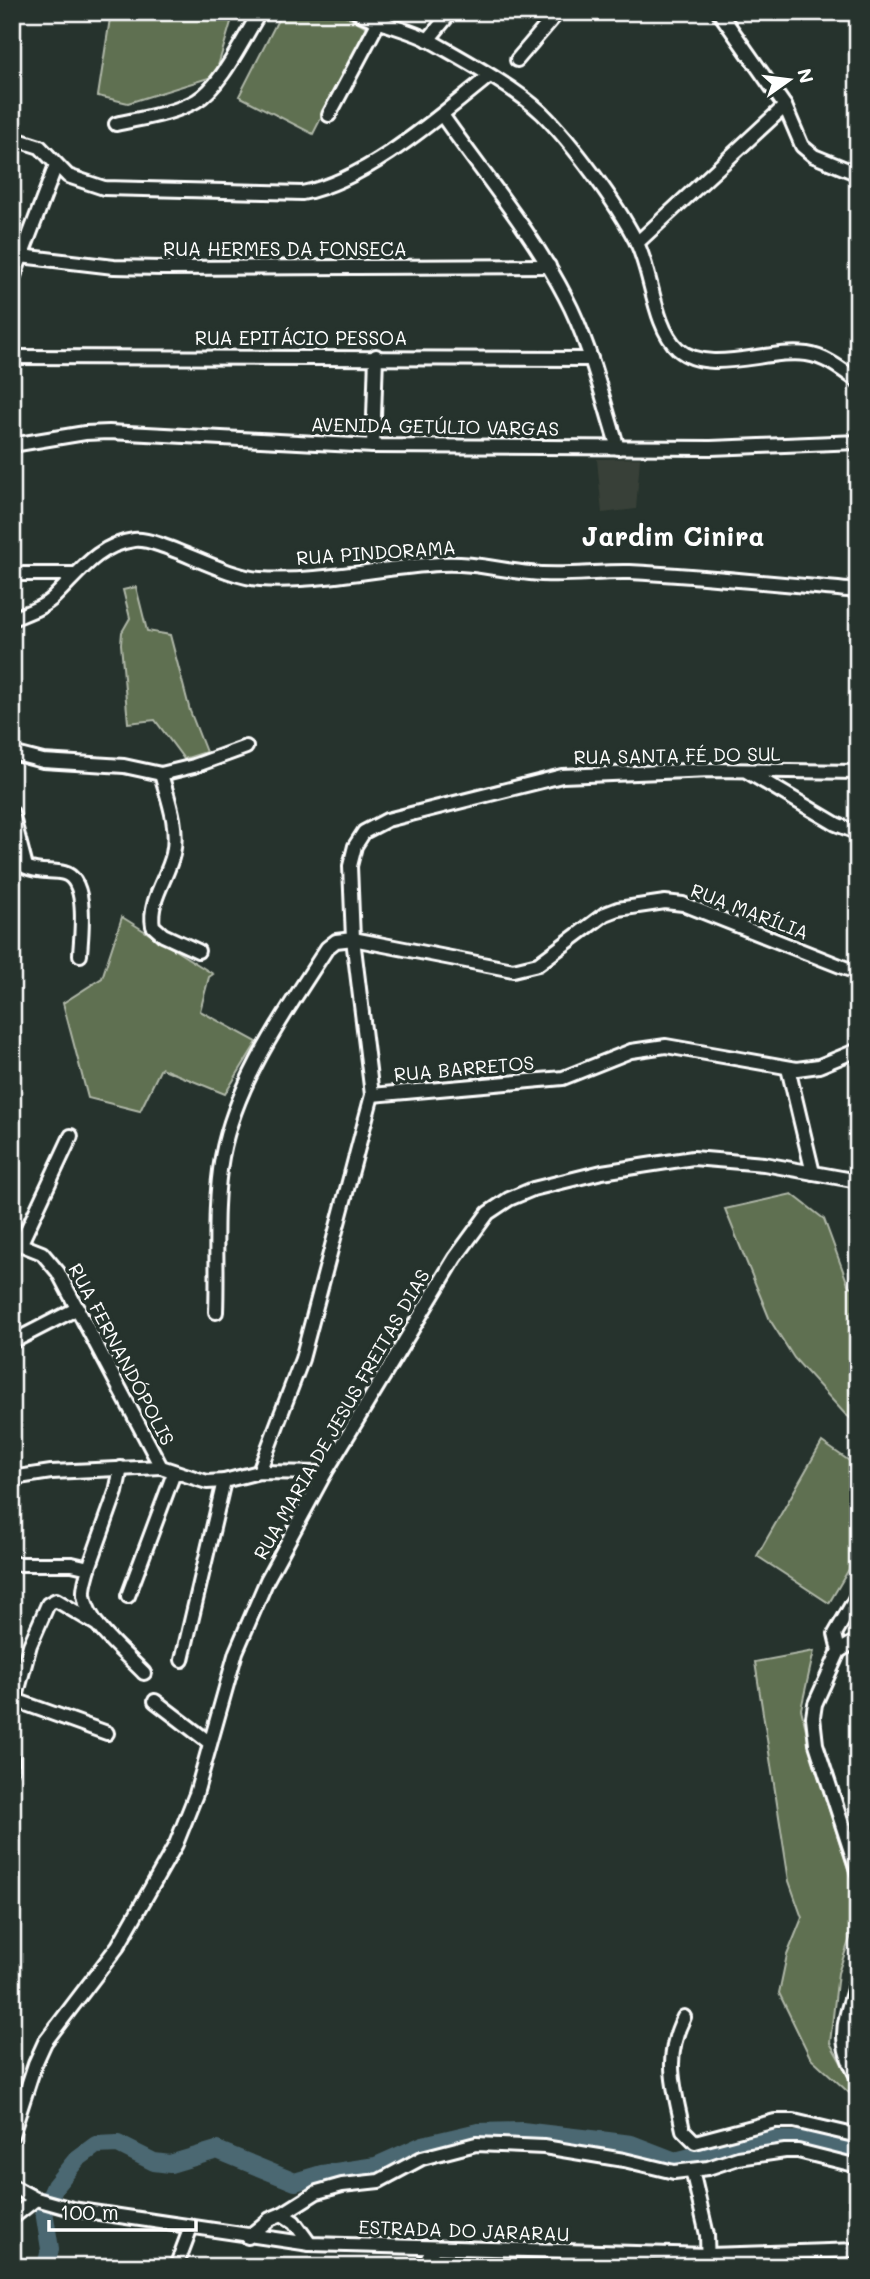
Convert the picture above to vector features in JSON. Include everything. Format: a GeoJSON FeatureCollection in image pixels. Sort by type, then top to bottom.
{"type":"FeatureCollection","features":[{"type":"Feature","properties":{"kind":"street"},"geometry":{"type":"LineString","coordinates":[[116,124],[183,107],[198,100],[210,90],[260,12]]}},
{"type":"Feature","properties":{"kind":"street"},"geometry":{"type":"LineString","coordinates":[[358,12],[378,23],[428,40],[524,98],[551,123],[616,209],[637,243],[668,333],[677,348],[691,358],[712,361],[808,354],[830,361],[858,381]]}},
{"type":"Feature","properties":{"kind":"street"},"geometry":{"type":"LineString","coordinates":[[428,40],[451,12]]}},
{"type":"Feature","properties":{"kind":"street"},"geometry":{"type":"LineString","coordinates":[[517,60],[558,12]]}},
{"type":"Feature","properties":{"kind":"street"},"geometry":{"type":"LineString","coordinates":[[719,12],[785,106],[802,146],[814,156],[858,174]]}},
{"type":"Feature","properties":{"kind":"street"},"geometry":{"type":"LineString","coordinates":[[329,115],[378,23]]}},
{"type":"Feature","properties":{"kind":"street"},"geometry":{"type":"LineString","coordinates":[[12,138],[40,146],[68,176],[104,188],[302,193],[329,187],[347,179],[442,115],[488,77]]}},
{"type":"Feature","properties":{"kind":"street"},"geometry":{"type":"LineString","coordinates":[[637,243],[785,106]]}},
{"type":"Feature","properties":{"kind":"street"},"geometry":{"type":"LineString","coordinates":[[442,115],[549,266],[566,297],[591,359],[618,448]]}},
{"type":"Feature","properties":{"kind":"street"},"geometry":{"type":"LineString","coordinates":[[12,281],[17,255],[56,165]]}},
{"type":"Feature","properties":{"kind":"street","name":"RUA HERMES DA FONSECA"},"geometry":{"type":"LineString","coordinates":[[17,255],[138,268],[549,266]]}},
{"type":"Feature","properties":{"kind":"street"},"geometry":{"type":"LineString","coordinates":[[373,446],[376,356]]}},
{"type":"Feature","properties":{"kind":"street","name":"RUA EPITÁCIO PESSOA"},"geometry":{"type":"LineString","coordinates":[[12,357],[376,356],[591,359]]}},
{"type":"Feature","properties":{"kind":"street","name":"AVENIDA GETÚLIO VARGAS"},"geometry":{"type":"LineString","coordinates":[[12,445],[85,432],[373,446],[711,448],[858,442]]}},
{"type":"Feature","properties":{"kind":"street","name":"RUA PINDORAMA"},"geometry":{"type":"LineString","coordinates":[[12,619],[53,598],[73,574],[102,551],[143,540],[224,572],[260,579],[357,574],[439,564],[497,567],[530,573],[625,572],[728,577],[858,591]]}},
{"type":"Feature","properties":{"kind":"street"},"geometry":{"type":"LineString","coordinates":[[12,574],[73,574]]}},
{"type":"Feature","properties":{"kind":"street"},"geometry":{"type":"LineString","coordinates":[[12,753],[43,761],[124,766],[161,774],[194,766],[246,747]]}},
{"type":"Feature","properties":{"kind":"street","name":"RUA SANTA FÉ DO SUL"},"geometry":{"type":"LineString","coordinates":[[372,1095],[353,939],[350,866],[355,846],[372,826],[465,799],[562,776],[650,771],[858,772]]}},
{"type":"Feature","properties":{"kind":"street"},"geometry":{"type":"LineString","coordinates":[[748,772],[836,824],[858,833]]}},
{"type":"Feature","properties":{"kind":"street"},"geometry":{"type":"LineString","coordinates":[[161,774],[174,820],[175,838],[174,852],[153,908],[153,926],[163,935],[198,951]]}},
{"type":"Feature","properties":{"kind":"street"},"geometry":{"type":"LineString","coordinates":[[12,813],[26,867],[82,880],[87,894]]}},
{"type":"Feature","properties":{"kind":"street"},"geometry":{"type":"LineString","coordinates":[[73,877],[79,891],[81,907],[80,955]]}},
{"type":"Feature","properties":{"kind":"street","name":"RUA MARÍLIA"},"geometry":{"type":"LineString","coordinates":[[353,939],[513,970],[537,964],[605,914],[618,909],[665,902],[699,910],[858,973]]}},
{"type":"Feature","properties":{"kind":"street"},"geometry":{"type":"LineString","coordinates":[[216,1312],[218,1203],[230,1122],[268,1044],[327,948],[336,940],[353,939]]}},
{"type":"Feature","properties":{"kind":"street","name":"RUA BARRETOS"},"geometry":{"type":"LineString","coordinates":[[259,1472],[302,1359],[372,1095],[563,1078],[648,1046],[666,1046],[788,1068],[819,1066],[858,1050]]}},
{"type":"Feature","properties":{"kind":"street"},"geometry":{"type":"LineString","coordinates":[[788,1068],[813,1173]]}},
{"type":"Feature","properties":{"kind":"street"},"geometry":{"type":"LineString","coordinates":[[16,1242],[71,1136]]}},
{"type":"Feature","properties":{"kind":"street","name":"RUA MARIA DE JESUS FREITAS DIAS"},"geometry":{"type":"LineString","coordinates":[[12,2135],[45,2042],[118,1946],[176,1844],[196,1794],[236,1652],[253,1611],[325,1473],[470,1234],[488,1213],[509,1199],[578,1177],[693,1158],[764,1164],[858,1181]]}},
{"type":"Feature","properties":{"kind":"street","name":"RUA FERNANDÓPOLIS"},"geometry":{"type":"LineString","coordinates":[[16,1242],[48,1257],[78,1308],[161,1466],[174,1473],[207,1482],[224,1481],[259,1472],[325,1473]]}},
{"type":"Feature","properties":{"kind":"street"},"geometry":{"type":"LineString","coordinates":[[12,1342],[78,1308]]}},
{"type":"Feature","properties":{"kind":"street"},"geometry":{"type":"LineString","coordinates":[[12,1478],[161,1466]]}},
{"type":"Feature","properties":{"kind":"street"},"geometry":{"type":"LineString","coordinates":[[99,1626],[84,1593],[89,1568],[116,1492],[121,1468]]}},
{"type":"Feature","properties":{"kind":"street"},"geometry":{"type":"LineString","coordinates":[[128,1596],[174,1473]]}},
{"type":"Feature","properties":{"kind":"street"},"geometry":{"type":"LineString","coordinates":[[182,1660],[224,1481]]}},
{"type":"Feature","properties":{"kind":"street"},"geometry":{"type":"LineString","coordinates":[[12,1564],[72,1564],[89,1568]]}},
{"type":"Feature","properties":{"kind":"street"},"geometry":{"type":"LineString","coordinates":[[839,1651],[835,1634],[858,1594]]}},
{"type":"Feature","properties":{"kind":"street"},"geometry":{"type":"LineString","coordinates":[[107,1733],[45,1709],[14,1704],[30,1645],[48,1604],[56,1600],[99,1626],[144,1673]]}},
{"type":"Feature","properties":{"kind":"street"},"geometry":{"type":"LineString","coordinates":[[858,1640],[839,1651],[815,1704],[813,1730],[858,1873]]}},
{"type":"Feature","properties":{"kind":"street"},"geometry":{"type":"LineString","coordinates":[[155,1701],[210,1743]]}},
{"type":"Feature","properties":{"kind":"street"},"geometry":{"type":"LineString","coordinates":[[12,1758],[12,1769]]}},
{"type":"Feature","properties":{"kind":"street"},"geometry":{"type":"LineString","coordinates":[[858,1975],[842,2035],[844,2047],[858,2078]]}},
{"type":"Feature","properties":{"kind":"street"},"geometry":{"type":"LineString","coordinates":[[684,2017],[674,2036],[670,2059],[684,2130],[690,2140],[695,2142],[775,2121],[794,2121],[858,2136]]}},
{"type":"Feature","properties":{"kind":"street"},"geometry":{"type":"LineString","coordinates":[[248,2237],[270,2219],[317,2192],[342,2185],[379,2181],[422,2158],[476,2144],[544,2147],[624,2160],[674,2172],[785,2151],[799,2151],[858,2166]]}},
{"type":"Feature","properties":{"kind":"street"},"geometry":{"type":"LineString","coordinates":[[691,2170],[708,2261]]}},
{"type":"Feature","properties":{"kind":"street","name":"ESTRADA DO JARARAU"},"geometry":{"type":"LineString","coordinates":[[12,2186],[41,2200],[72,2209],[310,2244],[708,2261],[858,2250]]}},
{"type":"Feature","properties":{"kind":"street"},"geometry":{"type":"LineString","coordinates":[[12,2218],[41,2200]]}},
{"type":"Feature","properties":{"kind":"street"},"geometry":{"type":"LineString","coordinates":[[282,2214],[294,2222],[310,2244]]}},
{"type":"Feature","properties":{"kind":"street"},"geometry":{"type":"LineString","coordinates":[[176,2267],[191,2227]]}},
{"type":"Feature","properties":{"kind":"street"},"geometry":{"type":"LineString","coordinates":[[423,2267],[434,2248]]}},
{"type":"Feature","properties":{"kind":"shaded area"},"geometry":{"type":"Polygon","coordinates":[[[640,458],[636,509],[602,513],[597,459],[640,458]]]}},
{"type":"Feature","properties":{"kind":"green space"},"geometry":{"type":"Polygon","coordinates":[[[111,12],[234,12],[215,76],[128,103],[98,96],[111,12]]]}},
{"type":"Feature","properties":{"kind":"green space"},"geometry":{"type":"Polygon","coordinates":[[[282,12],[339,12],[367,27],[313,134],[239,96],[282,12]]]}},
{"type":"Feature","properties":{"kind":"green space"},"geometry":{"type":"Polygon","coordinates":[[[136,587],[147,631],[170,635],[190,711],[206,752],[184,759],[155,720],[128,723],[121,644],[122,632],[130,618],[123,590],[136,587]]]}},
{"type":"Feature","properties":{"kind":"green space"},"geometry":{"type":"Polygon","coordinates":[[[122,917],[213,974],[209,977],[200,1011],[257,1042],[225,1094],[161,1068],[140,1111],[88,1098],[63,1003],[102,978],[122,917]]]}},
{"type":"Feature","properties":{"kind":"green space"},"geometry":{"type":"Polygon","coordinates":[[[792,1194],[824,1219],[849,1287],[858,1285],[858,1424],[845,1414],[794,1358],[770,1320],[725,1209],[792,1194]]]}},
{"type":"Feature","properties":{"kind":"green space"},"geometry":{"type":"Polygon","coordinates":[[[822,1442],[858,1467],[858,1554],[829,1603],[757,1556],[822,1442]]]}},
{"type":"Feature","properties":{"kind":"green space"},"geometry":{"type":"Polygon","coordinates":[[[814,1651],[801,1709],[815,1766],[858,1900],[858,1915],[838,1973],[830,2043],[850,2078],[858,2085],[858,2101],[810,2057],[779,1993],[787,1955],[802,1918],[789,1881],[755,1662],[814,1651]]]}},
{"type":"Feature","properties":{"kind":"waterway"},"geometry":{"type":"LineString","coordinates":[[46,2267],[50,2249],[44,2211],[55,2186],[77,2159],[96,2145],[118,2144],[154,2162],[170,2164],[217,2150],[295,2182],[322,2174],[376,2166],[423,2145],[478,2132],[522,2131],[631,2144],[675,2161],[762,2139],[818,2141],[858,2149]]}},
{"type":"Feature","properties":{"kind":"district","name":"Jardim Cinira"},"geometry":{"type":"Point","coordinates":[673,536]}}]}
